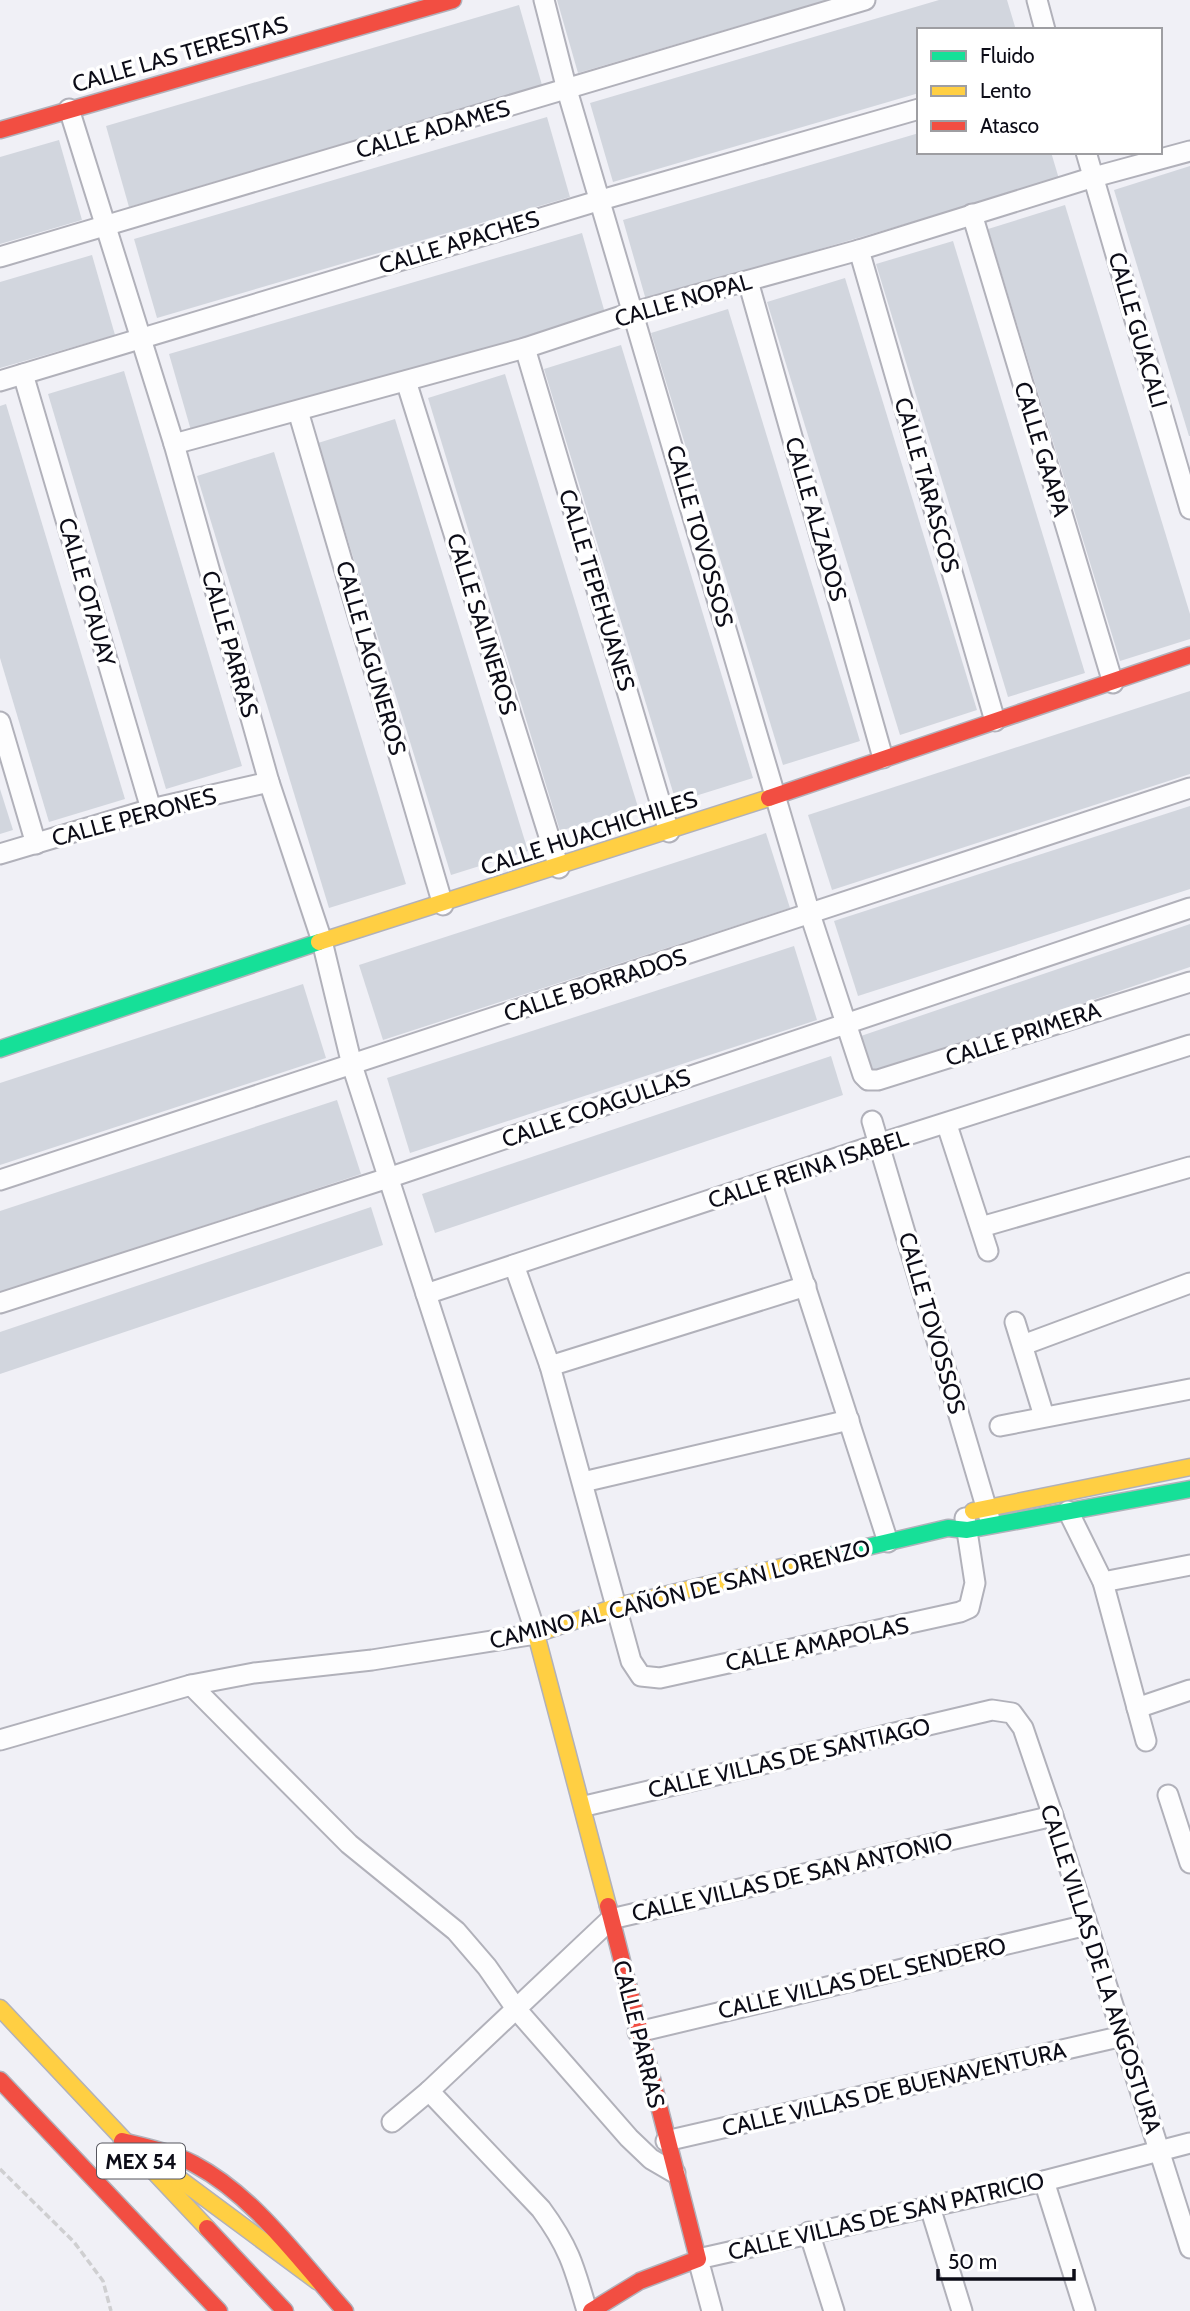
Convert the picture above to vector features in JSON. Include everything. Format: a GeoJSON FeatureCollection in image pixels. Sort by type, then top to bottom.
{"type":"FeatureCollection","features":[{"type":"Feature","properties":{"kind":"main road","name":"CALLE LAS TERESITAS"},"geometry":{"type":"LineString","coordinates":[[0,130],[453,0]]}},
{"type":"Feature","properties":{"kind":"main road","name":"CALLE HUACHICHILES"},"geometry":{"type":"LineString","coordinates":[[0,1049],[322,941],[669,832],[1190,655]]}},
{"type":"Feature","properties":{"kind":"main road","name":"CAMINO AL CAÑÓN DE SAN LORENZO"},"geometry":{"type":"LineString","coordinates":[[536,1634],[618,1606],[1190,1467]]}},
{"type":"Feature","properties":{"kind":"main road","name":"CAMINO AL CAÑÓN DE SAN LORENZO"},"geometry":{"type":"LineString","coordinates":[[989,1516],[1068,1511],[1190,1489]]}},
{"type":"Feature","properties":{"kind":"main road","name":"CALLE PARRAS"},"geometry":{"type":"LineString","coordinates":[[536,1634],[585,1807],[638,2032],[698,2259]]}},
{"type":"Feature","properties":{"kind":"main road","name":"MEX 54"},"geometry":{"type":"LineString","coordinates":[[0,2008],[122,2141],[285,2311]]}},
{"type":"Feature","properties":{"kind":"main road","name":"MEX 54"},"geometry":{"type":"LineString","coordinates":[[3,2085],[219,2311]]}},
{"type":"Feature","properties":{"kind":"main road"},"geometry":{"type":"LineString","coordinates":[[122,2141],[169,2151],[227,2183],[266,2220],[345,2311]]}},
{"type":"Feature","properties":{"kind":"main road"},"geometry":{"type":"LineString","coordinates":[[138,2158],[167,2171],[200,2192],[317,2281]]}},
{"type":"Feature","properties":{"kind":"main road","name":"CALLE VILLAS DE SAN PATRICIO"},"geometry":{"type":"LineString","coordinates":[[589,2311],[640,2281],[698,2259]]}},
{"type":"Feature","properties":{"kind":"street","name":"CALLE TOVOSSOS"},"geometry":{"type":"LineString","coordinates":[[544,0],[567,90],[810,914],[861,1070]]}},
{"type":"Feature","properties":{"kind":"street","name":"CALLE ADAMES"},"geometry":{"type":"LineString","coordinates":[[0,257],[865,0]]}},
{"type":"Feature","properties":{"kind":"street"},"geometry":{"type":"LineString","coordinates":[[1037,0],[1044,28]]}},
{"type":"Feature","properties":{"kind":"street","name":"CALLE PARRAS"},"geometry":{"type":"LineString","coordinates":[[69,109],[174,444],[269,782],[322,941],[352,1065],[536,1634]]}},
{"type":"Feature","properties":{"kind":"street","name":"CALLE APACHES"},"geometry":{"type":"LineString","coordinates":[[0,381],[600,200],[917,110]]}},
{"type":"Feature","properties":{"kind":"street","name":"CALLE NOPAL"},"geometry":{"type":"LineString","coordinates":[[174,444],[525,348],[634,312],[859,250],[1190,150]]}},
{"type":"Feature","properties":{"kind":"street","name":"CALLE GUACALI"},"geometry":{"type":"LineString","coordinates":[[1087,154],[1190,509]]}},
{"type":"Feature","properties":{"kind":"street","name":"CALLE GAAPA"},"geometry":{"type":"LineString","coordinates":[[972,214],[1113,683]]}},
{"type":"Feature","properties":{"kind":"street","name":"CALLE TARASCOS"},"geometry":{"type":"LineString","coordinates":[[859,250],[995,721]]}},
{"type":"Feature","properties":{"kind":"street","name":"CALLE ALZADOS"},"geometry":{"type":"LineString","coordinates":[[748,281],[883,758]]}},
{"type":"Feature","properties":{"kind":"street","name":"CALLE TEPEHUANES"},"geometry":{"type":"LineString","coordinates":[[525,348],[669,832]]}},
{"type":"Feature","properties":{"kind":"street","name":"CALLE OTAUAY"},"geometry":{"type":"LineString","coordinates":[[23,374],[151,809]]}},
{"type":"Feature","properties":{"kind":"street","name":"CALLE SALINEROS"},"geometry":{"type":"LineString","coordinates":[[406,381],[559,868]]}},
{"type":"Feature","properties":{"kind":"street","name":"CALLE LAGUNEROS"},"geometry":{"type":"LineString","coordinates":[[298,411],[443,905]]}},
{"type":"Feature","properties":{"kind":"street"},"geometry":{"type":"LineString","coordinates":[[0,722],[36,844]]}},
{"type":"Feature","properties":{"kind":"street","name":"CALLE PERONES"},"geometry":{"type":"LineString","coordinates":[[0,854],[151,809],[269,782]]}},
{"type":"Feature","properties":{"kind":"street","name":"CALLE BORRADOS"},"geometry":{"type":"LineString","coordinates":[[0,1180],[1190,788]]}},
{"type":"Feature","properties":{"kind":"street","name":"CALLE COAGULLAS"},"geometry":{"type":"LineString","coordinates":[[0,1303],[388,1178],[1190,908]]}},
{"type":"Feature","properties":{"kind":"street","name":"CALLE PRIMERA"},"geometry":{"type":"LineString","coordinates":[[861,1070],[868,1080],[878,1080],[1190,982]]}},
{"type":"Feature","properties":{"kind":"street","name":"CALLE REINA ISABEL"},"geometry":{"type":"LineString","coordinates":[[426,1294],[879,1144],[947,1125],[1190,1045]]}},
{"type":"Feature","properties":{"kind":"street","name":"CALLE TOVOSSOS"},"geometry":{"type":"LineString","coordinates":[[872,1121],[989,1516]]}},
{"type":"Feature","properties":{"kind":"street"},"geometry":{"type":"LineString","coordinates":[[947,1125],[988,1251]]}},
{"type":"Feature","properties":{"kind":"street"},"geometry":{"type":"LineString","coordinates":[[981,1227],[1190,1167]]}},
{"type":"Feature","properties":{"kind":"street"},"geometry":{"type":"LineString","coordinates":[[771,1181],[888,1542]]}},
{"type":"Feature","properties":{"kind":"street"},"geometry":{"type":"LineString","coordinates":[[514,1265],[550,1366],[618,1606]]}},
{"type":"Feature","properties":{"kind":"street"},"geometry":{"type":"LineString","coordinates":[[1023,1345],[1190,1283]]}},
{"type":"Feature","properties":{"kind":"street"},"geometry":{"type":"LineString","coordinates":[[550,1366],[806,1286]]}},
{"type":"Feature","properties":{"kind":"street"},"geometry":{"type":"LineString","coordinates":[[1015,1322],[1044,1416]]}},
{"type":"Feature","properties":{"kind":"street"},"geometry":{"type":"LineString","coordinates":[[1000,1426],[1190,1389]]}},
{"type":"Feature","properties":{"kind":"street"},"geometry":{"type":"LineString","coordinates":[[583,1482],[849,1420]]}},
{"type":"Feature","properties":{"kind":"street"},"geometry":{"type":"LineString","coordinates":[[1068,1511],[1103,1582],[1146,1741]]}},
{"type":"Feature","properties":{"kind":"street","name":"CALLE AMAPOLAS"},"geometry":{"type":"LineString","coordinates":[[618,1606],[635,1669],[641,1676],[660,1678],[960,1612],[969,1608],[976,1592],[960,1524]]}},
{"type":"Feature","properties":{"kind":"street"},"geometry":{"type":"LineString","coordinates":[[1103,1582],[1190,1565]]}},
{"type":"Feature","properties":{"kind":"street","name":"CAMINO AL CAÑÓN DE SAN LORENZO"},"geometry":{"type":"LineString","coordinates":[[0,1740],[191,1685],[254,1673],[372,1660],[536,1634]]}},
{"type":"Feature","properties":{"kind":"street"},"geometry":{"type":"LineString","coordinates":[[191,1685],[349,1844],[456,1931],[487,1967],[517,2010],[629,2138],[651,2159],[675,2173]]}},
{"type":"Feature","properties":{"kind":"street"},"geometry":{"type":"LineString","coordinates":[[1137,1708],[1190,1690]]}},
{"type":"Feature","properties":{"kind":"street","name":"CALLE VILLAS DE LA ANGOSTURA"},"geometry":{"type":"LineString","coordinates":[[992,1710],[1003,1709],[1020,1721],[1053,1816],[1190,2248]]}},
{"type":"Feature","properties":{"kind":"street","name":"CALLE VILLAS DE SANTIAGO"},"geometry":{"type":"LineString","coordinates":[[585,1807],[992,1710]]}},
{"type":"Feature","properties":{"kind":"street"},"geometry":{"type":"LineString","coordinates":[[1168,1795],[1184,1822],[1190,1863]]}},
{"type":"Feature","properties":{"kind":"street","name":"CALLE VILLAS DE SAN ANTONIO"},"geometry":{"type":"LineString","coordinates":[[392,2122],[517,2010],[611,1919],[1053,1816]]}},
{"type":"Feature","properties":{"kind":"street","name":"CALLE VILLAS DEL SENDERO"},"geometry":{"type":"LineString","coordinates":[[638,2032],[1087,1925]]}},
{"type":"Feature","properties":{"kind":"street","name":"CALLE VILLAS DE BUENAVENTURA"},"geometry":{"type":"LineString","coordinates":[[666,2141],[1123,2036]]}},
{"type":"Feature","properties":{"kind":"street"},"geometry":{"type":"LineString","coordinates":[[429,2091],[541,2209],[557,2230],[568,2247],[589,2311]]}},
{"type":"Feature","properties":{"kind":"street","name":"CALLE VILLAS DE SAN PATRICIO"},"geometry":{"type":"LineString","coordinates":[[698,2259],[1044,2181],[1190,2143]]}},
{"type":"Feature","properties":{"kind":"street"},"geometry":{"type":"LineString","coordinates":[[1044,2181],[1085,2311]]}},
{"type":"Feature","properties":{"kind":"street"},"geometry":{"type":"LineString","coordinates":[[930,2207],[962,2311]]}},
{"type":"Feature","properties":{"kind":"street"},"geometry":{"type":"LineString","coordinates":[[809,2232],[834,2311]]}},
{"type":"Feature","properties":{"kind":"street","name":"CALLE PARRAS"},"geometry":{"type":"LineString","coordinates":[[698,2259],[712,2311]]}},
{"type":"Feature","properties":{"kind":"path"},"geometry":{"type":"LineString","coordinates":[[0,2169],[74,2242],[103,2281],[111,2311]]}},
{"type":"Feature","properties":{"kind":"building"},"geometry":{"type":"Polygon","coordinates":[[[557,0],[824,0],[824,1],[578,73],[557,0]]]}},
{"type":"Feature","properties":{"kind":"building"},"geometry":{"type":"Polygon","coordinates":[[[939,0],[1007,0],[1015,28],[917,28],[917,94],[613,182],[590,103],[939,0]]]}},
{"type":"Feature","properties":{"kind":"building"},"geometry":{"type":"Polygon","coordinates":[[[519,5],[542,85],[129,207],[106,126],[519,5]]]}},
{"type":"Feature","properties":{"kind":"building"},"geometry":{"type":"Polygon","coordinates":[[[547,117],[570,197],[157,318],[134,239],[547,117]]]}},
{"type":"Feature","properties":{"kind":"building"},"geometry":{"type":"Polygon","coordinates":[[[917,134],[917,154],[1052,154],[1059,179],[646,300],[623,220],[917,134]]]}},
{"type":"Feature","properties":{"kind":"building"},"geometry":{"type":"Polygon","coordinates":[[[59,140],[82,220],[0,244],[0,157],[59,140]]]}},
{"type":"Feature","properties":{"kind":"building"},"geometry":{"type":"Polygon","coordinates":[[[1190,166],[1190,436],[1189,436],[1114,190],[1190,166]]]}},
{"type":"Feature","properties":{"kind":"building"},"geometry":{"type":"Polygon","coordinates":[[[1065,205],[1190,614],[1190,639],[1120,661],[988,229],[1065,205]]]}},
{"type":"Feature","properties":{"kind":"building"},"geometry":{"type":"Polygon","coordinates":[[[582,233],[605,313],[192,434],[169,354],[582,233]]]}},
{"type":"Feature","properties":{"kind":"building"},"geometry":{"type":"Polygon","coordinates":[[[953,241],[1085,673],[1008,697],[876,264],[953,241]]]}},
{"type":"Feature","properties":{"kind":"building"},"geometry":{"type":"Polygon","coordinates":[[[92,255],[115,335],[0,368],[0,282],[92,255]]]}},
{"type":"Feature","properties":{"kind":"building"},"geometry":{"type":"Polygon","coordinates":[[[845,278],[977,710],[900,735],[767,302],[845,278]]]}},
{"type":"Feature","properties":{"kind":"building"},"geometry":{"type":"Polygon","coordinates":[[[728,309],[860,741],[783,765],[651,333],[728,309]]]}},
{"type":"Feature","properties":{"kind":"building"},"geometry":{"type":"Polygon","coordinates":[[[621,345],[753,778],[676,802],[544,369],[621,345]]]}},
{"type":"Feature","properties":{"kind":"building"},"geometry":{"type":"Polygon","coordinates":[[[124,371],[242,766],[166,789],[48,394],[124,371]]]}},
{"type":"Feature","properties":{"kind":"building"},"geometry":{"type":"Polygon","coordinates":[[[505,374],[638,807],[560,831],[428,398],[505,374]]]}},
{"type":"Feature","properties":{"kind":"building"},"geometry":{"type":"Polygon","coordinates":[[[6,404],[125,799],[49,822],[0,658],[0,406],[6,404]]]}},
{"type":"Feature","properties":{"kind":"building"},"geometry":{"type":"Polygon","coordinates":[[[395,419],[528,851],[451,875],[318,443],[395,419]]]}},
{"type":"Feature","properties":{"kind":"building"},"geometry":{"type":"Polygon","coordinates":[[[274,452],[406,884],[329,908],[197,476],[274,452]]]}},
{"type":"Feature","properties":{"kind":"building"},"geometry":{"type":"Polygon","coordinates":[[[1190,691],[1190,774],[832,890],[808,815],[1190,691]]]}},
{"type":"Feature","properties":{"kind":"building"},"geometry":{"type":"Polygon","coordinates":[[[0,789],[13,830],[0,834],[0,789]]]}},
{"type":"Feature","properties":{"kind":"building"},"geometry":{"type":"Polygon","coordinates":[[[1190,806],[1190,889],[858,996],[834,921],[1190,806]]]}},
{"type":"Feature","properties":{"kind":"building"},"geometry":{"type":"Polygon","coordinates":[[[766,833],[790,908],[383,1040],[359,965],[766,833]]]}},
{"type":"Feature","properties":{"kind":"building"},"geometry":{"type":"Polygon","coordinates":[[[1190,924],[1190,967],[871,1075],[858,1037],[1190,924]]]}},
{"type":"Feature","properties":{"kind":"building"},"geometry":{"type":"Polygon","coordinates":[[[794,946],[817,1020],[410,1153],[387,1078],[794,946]]]}},
{"type":"Feature","properties":{"kind":"building"},"geometry":{"type":"Polygon","coordinates":[[[303,984],[326,1058],[0,1165],[0,1083],[303,984]]]}},
{"type":"Feature","properties":{"kind":"building"},"geometry":{"type":"Polygon","coordinates":[[[831,1056],[843,1095],[435,1233],[422,1194],[831,1056]]]}},
{"type":"Feature","properties":{"kind":"building"},"geometry":{"type":"Polygon","coordinates":[[[337,1100],[361,1174],[0,1293],[0,1211],[337,1100]]]}},
{"type":"Feature","properties":{"kind":"building"},"geometry":{"type":"Polygon","coordinates":[[[371,1207],[383,1245],[0,1374],[0,1332],[371,1207]]]}},
{"type":"Feature","properties":{"kind":"traffic: fast"},"geometry":{"type":"LineString","coordinates":[[0,1049],[319,942]]}},
{"type":"Feature","properties":{"kind":"traffic: fast"},"geometry":{"type":"LineString","coordinates":[[786,1566],[948,1528],[967,1530],[1190,1489]]}},
{"type":"Feature","properties":{"kind":"traffic: slow"},"geometry":{"type":"LineString","coordinates":[[319,942],[769,798]]}},
{"type":"Feature","properties":{"kind":"traffic: slow"},"geometry":{"type":"LineString","coordinates":[[973,1511],[1190,1467]]}},
{"type":"Feature","properties":{"kind":"traffic: slow"},"geometry":{"type":"LineString","coordinates":[[608,1906],[536,1634],[618,1606],[786,1566]]}},
{"type":"Feature","properties":{"kind":"traffic: slow"},"geometry":{"type":"LineString","coordinates":[[0,2008],[207,2228]]}},
{"type":"Feature","properties":{"kind":"traffic: slow"},"geometry":{"type":"LineString","coordinates":[[174,2175],[317,2281]]}},
{"type":"Feature","properties":{"kind":"traffic: jam"},"geometry":{"type":"LineString","coordinates":[[0,130],[453,0]]}},
{"type":"Feature","properties":{"kind":"traffic: jam"},"geometry":{"type":"LineString","coordinates":[[769,798],[1190,655]]}},
{"type":"Feature","properties":{"kind":"traffic: jam"},"geometry":{"type":"LineString","coordinates":[[591,2311],[640,2281],[698,2259],[608,1906]]}},
{"type":"Feature","properties":{"kind":"traffic: jam"},"geometry":{"type":"LineString","coordinates":[[0,2080],[219,2311]]}},
{"type":"Feature","properties":{"kind":"traffic: jam"},"geometry":{"type":"LineString","coordinates":[[122,2141],[177,2156],[194,2164],[237,2194],[276,2231],[345,2311]]}},
{"type":"Feature","properties":{"kind":"traffic: jam"},"geometry":{"type":"LineString","coordinates":[[207,2228],[285,2311]]}}]}
